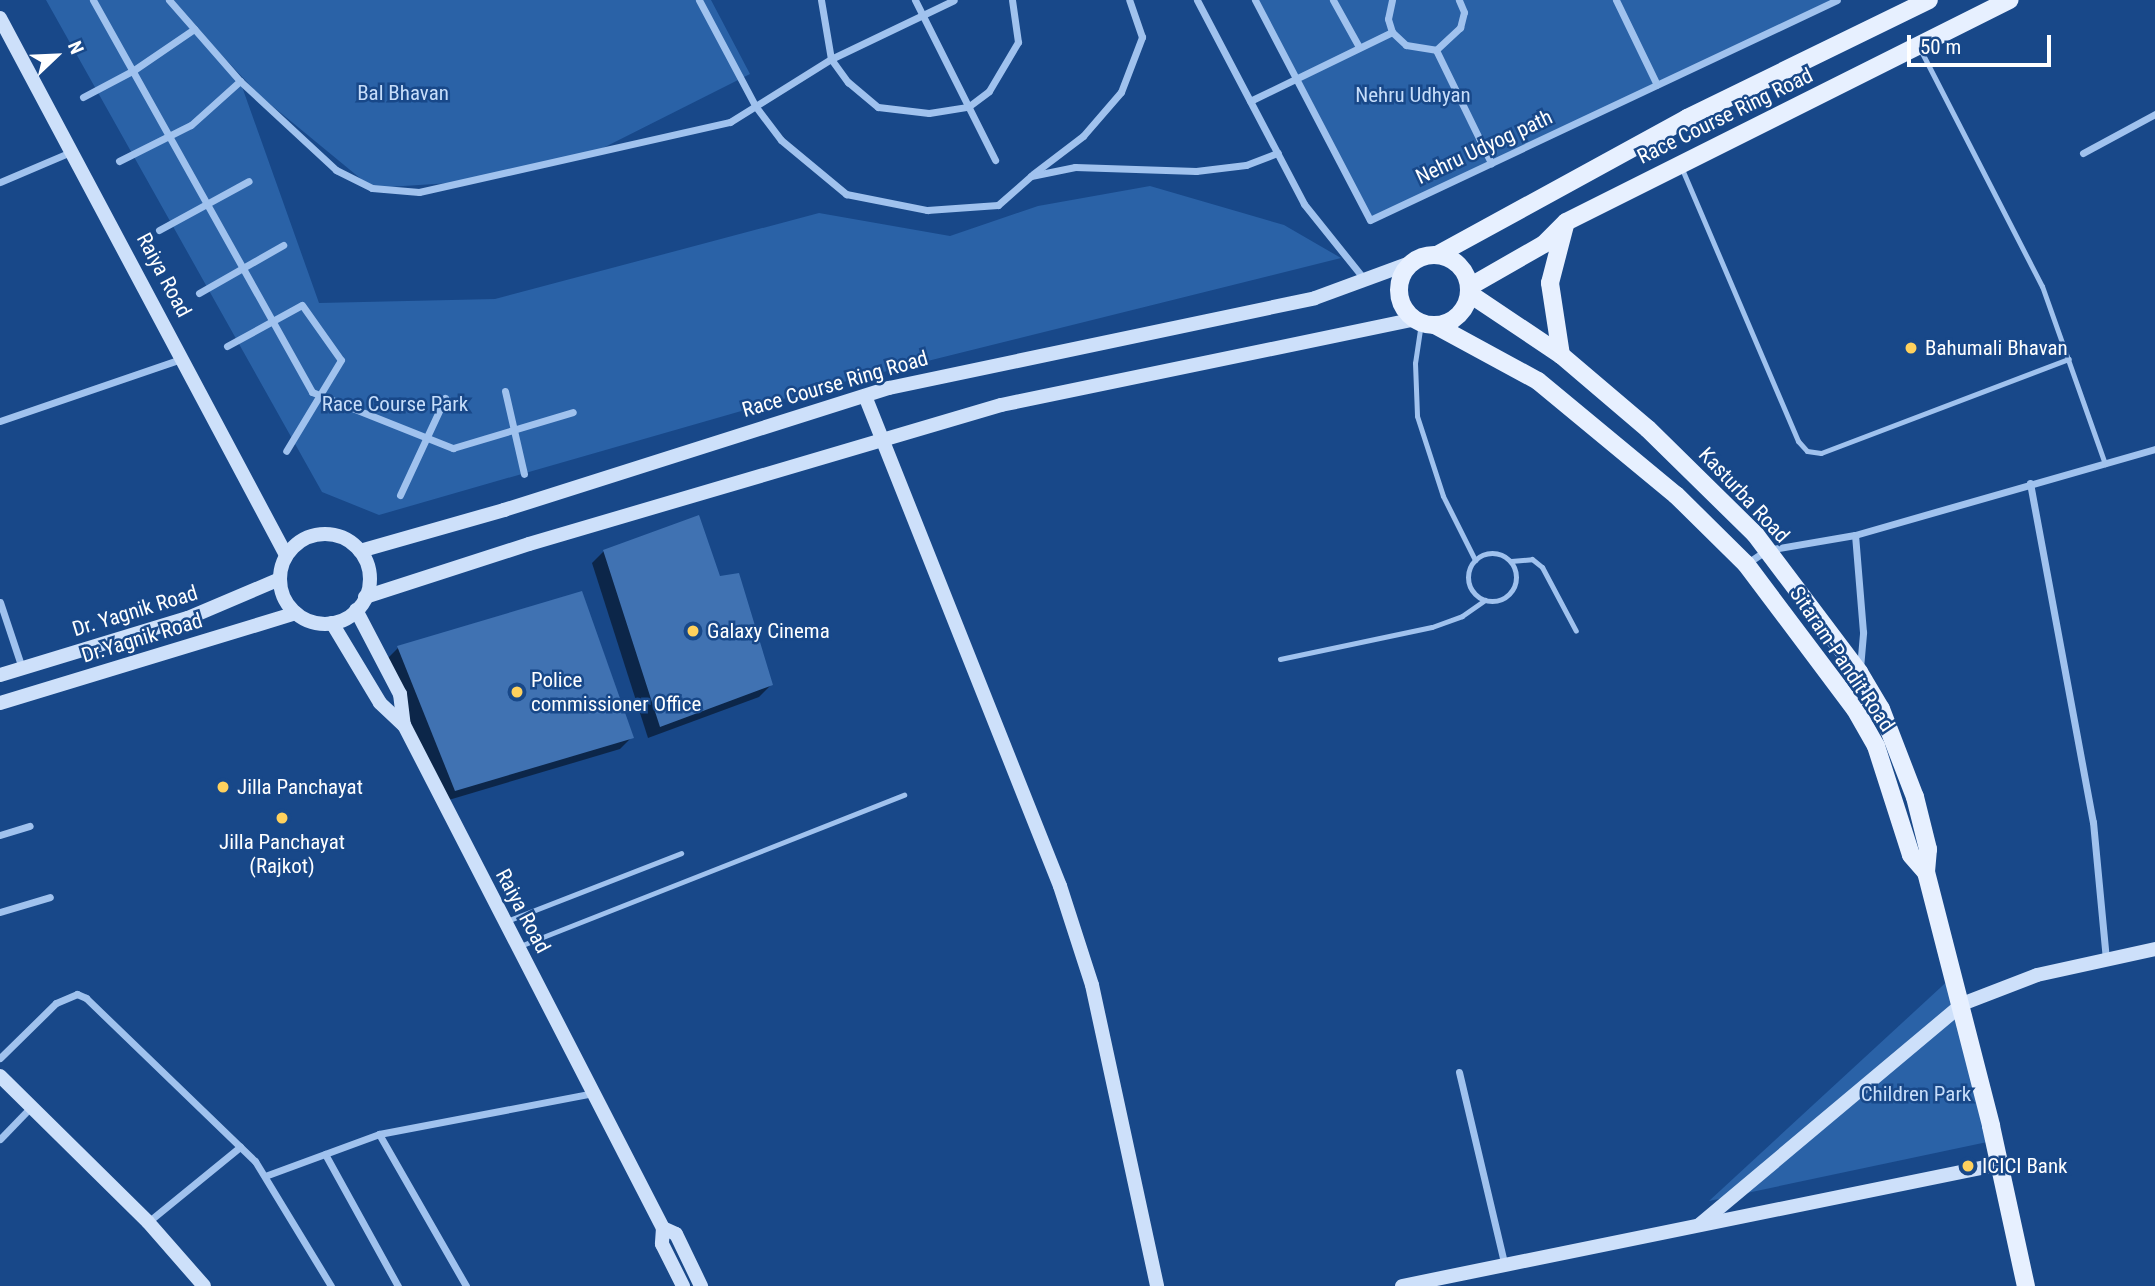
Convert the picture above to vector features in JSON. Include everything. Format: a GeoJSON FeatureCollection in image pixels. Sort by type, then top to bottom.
{"type":"FeatureCollection","features":[{"type":"Feature","properties":{"kind":"main road","name":"Race Course Ring Road"},"geometry":{"type":"LineString","coordinates":[[1439,254],[1687,118],[1929,0]]}},
{"type":"Feature","properties":{"kind":"main road","name":"Race Course Ring Road"},"geometry":{"type":"LineString","coordinates":[[1470,291],[1544,244],[1566,222],[1679,163],[2010,0]]}},
{"type":"Feature","properties":{"kind":"main road"},"geometry":{"type":"LineString","coordinates":[[1561,355],[1550,283],[1566,222]]}},
{"type":"Feature","properties":{"kind":"main road"},"geometry":{"type":"LineString","coordinates":[[1439,254],[1457,263],[1470,291],[1460,314],[1423,323],[1401,303],[1398,289],[1410,263],[1439,254]]}},
{"type":"Feature","properties":{"kind":"main road","name":"Kasturba Road"},"geometry":{"type":"LineString","coordinates":[[1470,291],[1561,355],[1648,429],[1767,550],[1859,672],[1900,754],[1928,849],[1926,872]]}},
{"type":"Feature","properties":{"kind":"main road","name":"Sitaram-Pandit Road"},"geometry":{"type":"LineString","coordinates":[[1423,323],[1538,381],[1676,495],[1746,564],[1855,709],[1876,747],[1911,855],[1926,872],[1962,1004],[2026,1286]]}},
{"type":"Feature","properties":{"kind":"street"},"geometry":{"type":"LineString","coordinates":[[93,0],[171,133],[271,324],[313,392],[453,448],[573,412]]}},
{"type":"Feature","properties":{"kind":"street"},"geometry":{"type":"LineString","coordinates":[[169,0],[240,81],[336,170],[372,188],[419,192],[730,122],[831,59],[954,0]]}},
{"type":"Feature","properties":{"kind":"street"},"geometry":{"type":"LineString","coordinates":[[699,0],[756,107],[781,140],[846,194],[927,210],[998,205],[1083,136],[1121,92],[1142,37],[1129,0]]}},
{"type":"Feature","properties":{"kind":"street"},"geometry":{"type":"LineString","coordinates":[[821,0],[831,59],[848,82],[878,107],[929,113],[968,107],[989,91],[1018,42],[1013,0]]}},
{"type":"Feature","properties":{"kind":"street"},"geometry":{"type":"LineString","coordinates":[[915,0],[995,160]]}},
{"type":"Feature","properties":{"kind":"street"},"geometry":{"type":"LineString","coordinates":[[1197,0],[1304,204],[1364,279]]}},
{"type":"Feature","properties":{"kind":"street","name":"Nehru Udyog path"},"geometry":{"type":"LineString","coordinates":[[1255,0],[1370,219],[1838,0]]}},
{"type":"Feature","properties":{"kind":"street"},"geometry":{"type":"LineString","coordinates":[[1333,0],[1359,47]]}},
{"type":"Feature","properties":{"kind":"street"},"geometry":{"type":"LineString","coordinates":[[1392,0],[1388,19],[1392,32],[1406,45],[1436,50]]}},
{"type":"Feature","properties":{"kind":"street"},"geometry":{"type":"LineString","coordinates":[[1436,50],[1460,28],[1464,12],[1459,0]]}},
{"type":"Feature","properties":{"kind":"street"},"geometry":{"type":"LineString","coordinates":[[1616,0],[1657,85]]}},
{"type":"Feature","properties":{"kind":"street","name":"Raiya Road"},"geometry":{"type":"LineString","coordinates":[[0,18],[185,358],[286,555]]}},
{"type":"Feature","properties":{"kind":"street"},"geometry":{"type":"LineString","coordinates":[[83,97],[134,70],[194,29]]}},
{"type":"Feature","properties":{"kind":"street"},"geometry":{"type":"LineString","coordinates":[[1250,101],[1392,32]]}},
{"type":"Feature","properties":{"kind":"street"},"geometry":{"type":"LineString","coordinates":[[1436,50],[1491,163]]}},
{"type":"Feature","properties":{"kind":"street"},"geometry":{"type":"LineString","coordinates":[[119,161],[191,125],[240,81]]}},
{"type":"Feature","properties":{"kind":"street"},"geometry":{"type":"LineString","coordinates":[[2083,153],[2155,114]]}},
{"type":"Feature","properties":{"kind":"street"},"geometry":{"type":"LineString","coordinates":[[0,182],[74,150]]}},
{"type":"Feature","properties":{"kind":"street"},"geometry":{"type":"LineString","coordinates":[[1031,176],[1075,167],[1196,172],[1246,165],[1278,153]]}},
{"type":"Feature","properties":{"kind":"street"},"geometry":{"type":"LineString","coordinates":[[159,230],[249,181]]}},
{"type":"Feature","properties":{"kind":"street"},"geometry":{"type":"LineString","coordinates":[[199,293],[283,245]]}},
{"type":"Feature","properties":{"kind":"street","name":"Race Course Ring Road"},"geometry":{"type":"LineString","coordinates":[[360,551],[503,510],[865,396],[1315,299],[1410,263]]}},
{"type":"Feature","properties":{"kind":"street"},"geometry":{"type":"LineString","coordinates":[[227,346],[271,324],[302,304],[341,360],[286,451]]}},
{"type":"Feature","properties":{"kind":"street"},"geometry":{"type":"LineString","coordinates":[[365,597],[884,437],[1073,389],[1423,323]]}},
{"type":"Feature","properties":{"kind":"street"},"geometry":{"type":"LineString","coordinates":[[0,421],[185,358]]}},
{"type":"Feature","properties":{"kind":"street"},"geometry":{"type":"LineString","coordinates":[[505,391],[524,474]]}},
{"type":"Feature","properties":{"kind":"street"},"geometry":{"type":"LineString","coordinates":[[865,396],[884,437],[1060,886],[1092,985],[1157,1286]]}},
{"type":"Feature","properties":{"kind":"street"},"geometry":{"type":"LineString","coordinates":[[400,495],[445,398]]}},
{"type":"Feature","properties":{"kind":"street"},"geometry":{"type":"LineString","coordinates":[[1746,564],[1767,550],[1855,535],[2155,449]]}},
{"type":"Feature","properties":{"kind":"street"},"geometry":{"type":"LineString","coordinates":[[2030,483],[2093,822],[2106,960]]}},
{"type":"Feature","properties":{"kind":"street"},"geometry":{"type":"LineString","coordinates":[[326,534],[350,542],[360,551],[369,573],[365,597],[356,610],[332,623],[319,623],[296,613],[282,592],[280,579],[286,555],[303,539],[326,534]]}},
{"type":"Feature","properties":{"kind":"street"},"geometry":{"type":"LineString","coordinates":[[1855,535],[1863,632],[1859,672]]}},
{"type":"Feature","properties":{"kind":"street","name":"Dr. Yagnik Road"},"geometry":{"type":"LineString","coordinates":[[0,675],[188,618],[280,579]]}},
{"type":"Feature","properties":{"kind":"street"},"geometry":{"type":"LineString","coordinates":[[0,601],[22,668]]}},
{"type":"Feature","properties":{"kind":"street","name":"Raiya Road"},"geometry":{"type":"LineString","coordinates":[[356,610],[400,694],[404,724],[504,923],[597,1092],[663,1228],[662,1244],[684,1286]]}},
{"type":"Feature","properties":{"kind":"street","name":"Dr.Yagnik Road"},"geometry":{"type":"LineString","coordinates":[[0,703],[296,613]]}},
{"type":"Feature","properties":{"kind":"street"},"geometry":{"type":"LineString","coordinates":[[332,623],[380,703],[404,724]]}},
{"type":"Feature","properties":{"kind":"street"},"geometry":{"type":"LineString","coordinates":[[0,835],[30,826]]}},
{"type":"Feature","properties":{"kind":"street"},"geometry":{"type":"LineString","coordinates":[[0,912],[50,897]]}},
{"type":"Feature","properties":{"kind":"street"},"geometry":{"type":"LineString","coordinates":[[1699,1225],[1962,1004],[2037,975],[2155,949]]}},
{"type":"Feature","properties":{"kind":"street"},"geometry":{"type":"LineString","coordinates":[[0,1058],[56,1003],[77,994],[96,1007],[240,1147],[265,1176],[331,1286]]}},
{"type":"Feature","properties":{"kind":"street"},"geometry":{"type":"LineString","coordinates":[[1458,1072],[1503,1263]]}},
{"type":"Feature","properties":{"kind":"street"},"geometry":{"type":"LineString","coordinates":[[0,1076],[148,1222],[204,1286]]}},
{"type":"Feature","properties":{"kind":"street"},"geometry":{"type":"LineString","coordinates":[[265,1176],[379,1134],[597,1092]]}},
{"type":"Feature","properties":{"kind":"street"},"geometry":{"type":"LineString","coordinates":[[0,1139],[31,1107]]}},
{"type":"Feature","properties":{"kind":"street"},"geometry":{"type":"LineString","coordinates":[[379,1134],[467,1286]]}},
{"type":"Feature","properties":{"kind":"street"},"geometry":{"type":"LineString","coordinates":[[148,1222],[240,1147]]}},
{"type":"Feature","properties":{"kind":"street"},"geometry":{"type":"LineString","coordinates":[[325,1154],[398,1286]]}},
{"type":"Feature","properties":{"kind":"street"},"geometry":{"type":"LineString","coordinates":[[1402,1286],[1435,1283],[1503,1263],[2000,1164]]}},
{"type":"Feature","properties":{"kind":"street","name":"Raiya Road"},"geometry":{"type":"LineString","coordinates":[[663,1228],[676,1234],[701,1286]]}},
{"type":"Feature","properties":{"kind":"lane"},"geometry":{"type":"LineString","coordinates":[[1917,45],[2012,220],[2069,359],[2105,464]]}},
{"type":"Feature","properties":{"kind":"lane"},"geometry":{"type":"LineString","coordinates":[[1679,163],[1798,440],[1807,451],[1821,453],[2069,359]]}},
{"type":"Feature","properties":{"kind":"lane"},"geometry":{"type":"LineString","coordinates":[[1423,323],[1415,363],[1417,416],[1443,496],[1475,560],[1469,583],[1485,600]]}},
{"type":"Feature","properties":{"kind":"lane"},"geometry":{"type":"LineString","coordinates":[[1475,560],[1489,552],[1511,561],[1532,559],[1542,567],[1576,631]]}},
{"type":"Feature","properties":{"kind":"lane"},"geometry":{"type":"LineString","coordinates":[[1280,659],[1432,627],[1462,616],[1485,600],[1500,600],[1513,590],[1517,575],[1511,561]]}},
{"type":"Feature","properties":{"kind":"lane"},"geometry":{"type":"LineString","coordinates":[[517,947],[904,795]]}},
{"type":"Feature","properties":{"kind":"lane"},"geometry":{"type":"LineString","coordinates":[[504,923],[681,853]]}},
{"type":"Feature","properties":{"kind":"green space","name":"Race Course Park"},"geometry":{"type":"Polygon","coordinates":[[[46,0],[711,0],[750,74],[595,152],[466,182],[372,188],[259,95],[189,20],[240,81],[319,303],[495,299],[819,213],[950,236],[1038,206],[1150,186],[1284,225],[1341,258],[835,384],[379,515],[322,492],[46,0]]]}},
{"type":"Feature","properties":{"kind":"green space","name":"Nehru Udhyan"},"geometry":{"type":"Polygon","coordinates":[[[1255,0],[1837,0],[1370,220],[1255,0]]]}},
{"type":"Feature","properties":{"kind":"green space","name":"Children Park"},"geometry":{"type":"Polygon","coordinates":[[[1953,976],[1992,1141],[1709,1201],[1953,976]]]}},
{"type":"Feature","properties":{"kind":"building","name":"Galaxy Cinema"},"geometry":{"type":"Polygon","coordinates":[[[699,515],[720,576],[739,573],[773,685],[660,727],[603,550],[699,515]]]}},
{"type":"Feature","properties":{"kind":"building","name":"Police commissioner Office"},"geometry":{"type":"Polygon","coordinates":[[[582,591],[634,738],[455,791],[397,646],[582,591]]]}},
{"type":"Feature","properties":{"kind":"place","name":"Bahumali Bhavan"},"geometry":{"type":"Point","coordinates":[1911,348]}},
{"type":"Feature","properties":{"kind":"place","name":"Galaxy Cinema"},"geometry":{"type":"Point","coordinates":[693,631]}},
{"type":"Feature","properties":{"kind":"place","name":"Police commissioner Office"},"geometry":{"type":"Point","coordinates":[517,692]}},
{"type":"Feature","properties":{"kind":"place","name":"Jilla Panchayat"},"geometry":{"type":"Point","coordinates":[223,787]}},
{"type":"Feature","properties":{"kind":"place","name":"Jilla Panchayat (Rajkot)"},"geometry":{"type":"Point","coordinates":[282,818]}},
{"type":"Feature","properties":{"kind":"place","name":"ICICI Bank"},"geometry":{"type":"Point","coordinates":[1968,1166]}},
{"type":"Feature","properties":{"kind":"park label","name":"Bal Bhavan"},"geometry":{"type":"Point","coordinates":[403,93]}}]}
